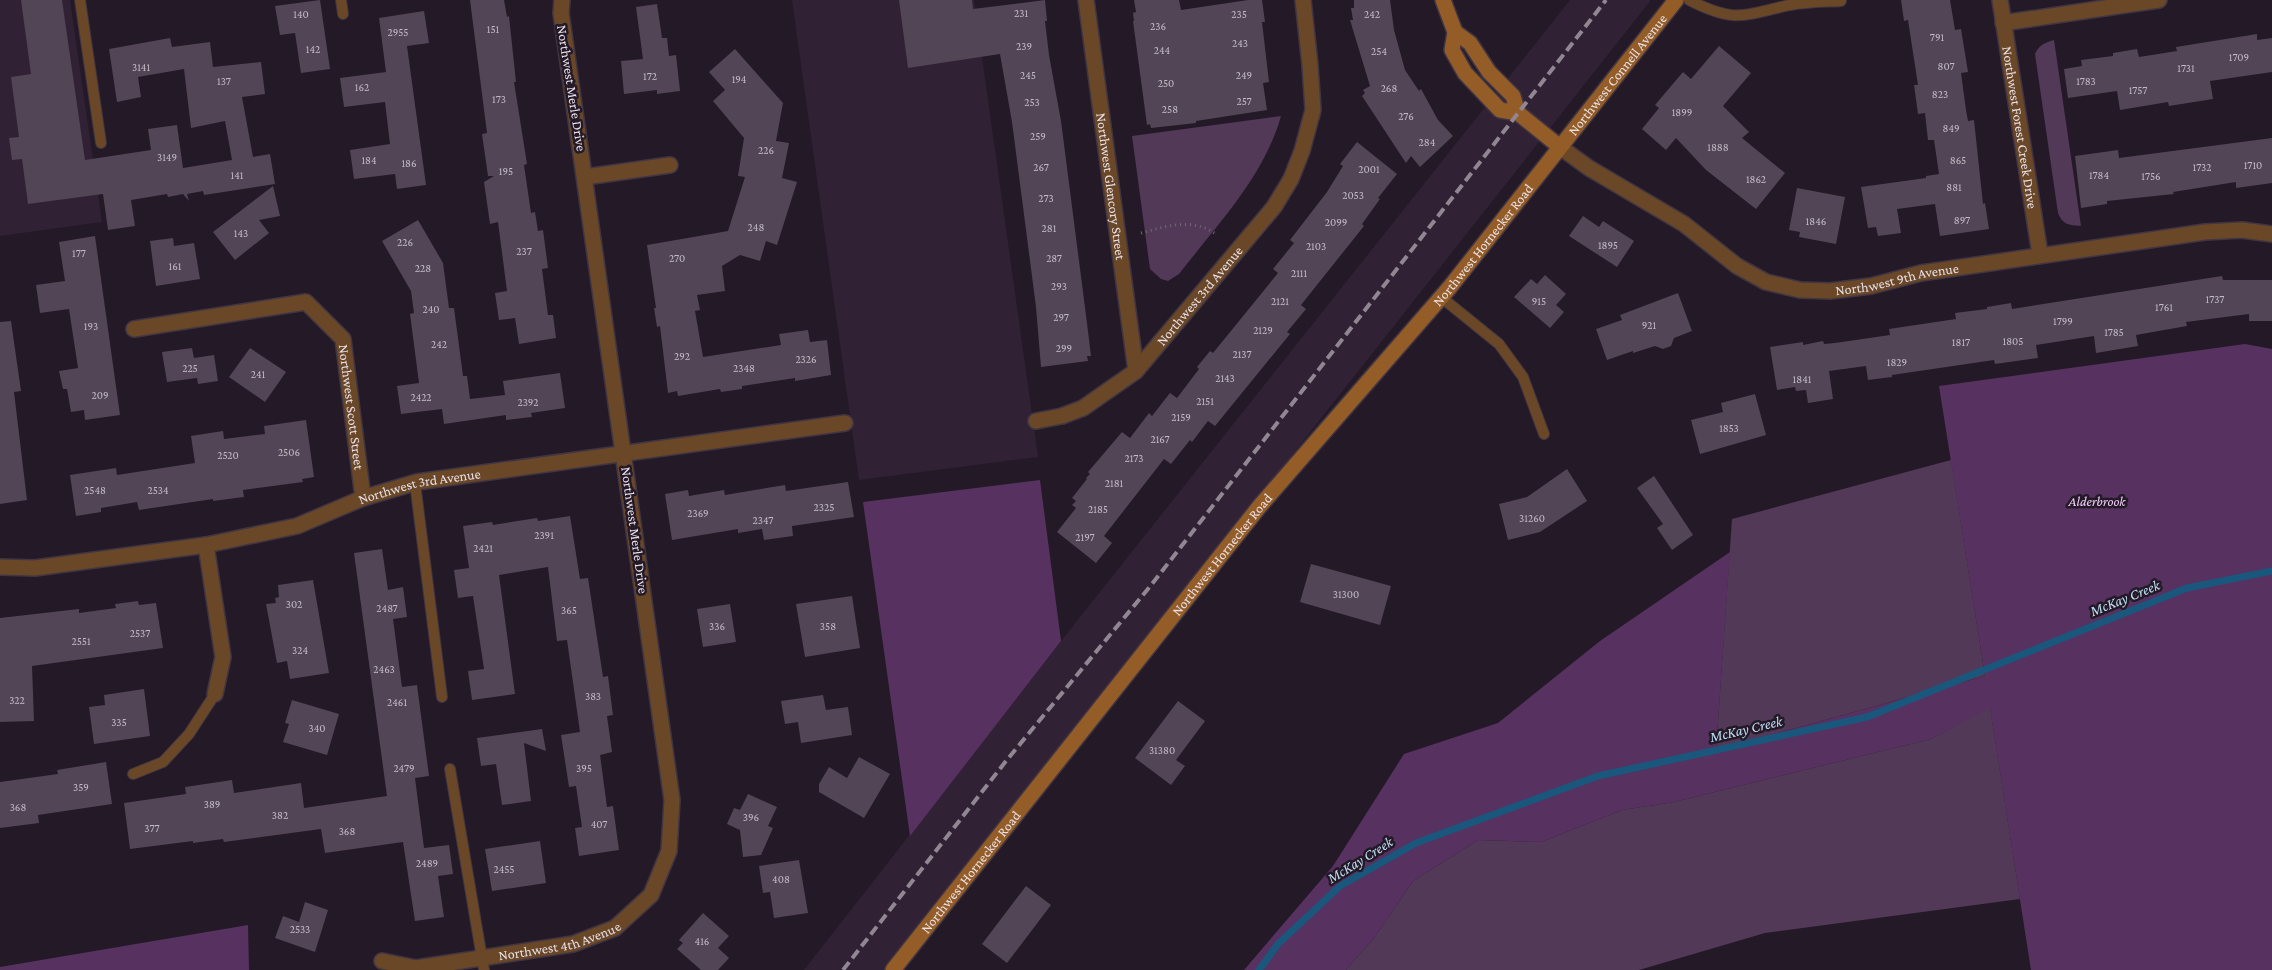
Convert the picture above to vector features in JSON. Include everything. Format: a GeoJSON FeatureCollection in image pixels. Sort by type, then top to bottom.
{"type":"FeatureCollection","features":[{"type":"Feature","properties":{"kind":"street","name":"Northwest Merle Drive"},"geometry":{"type":"LineString","coordinates":[[562,0],[561,13],[586,177],[672,800],[669,851],[656,882]]}},
{"type":"Feature","properties":{"kind":"street","name":"Northwest Glencory Street"},"geometry":{"type":"LineString","coordinates":[[1086,0],[1136,371]]}},
{"type":"Feature","properties":{"kind":"street","name":"Northwest 3rd Avenue"},"geometry":{"type":"LineString","coordinates":[[1036,421],[1062,416],[1083,408],[1136,371],[1274,207],[1291,179],[1302,151],[1313,110],[1302,0]]}},
{"type":"Feature","properties":{"kind":"street"},"geometry":{"type":"LineString","coordinates":[[1443,0],[1455,32],[1452,50],[1465,73],[1500,110],[1518,113],[1560,147]]}},
{"type":"Feature","properties":{"kind":"street","name":"Northwest Connell Avenue"},"geometry":{"type":"LineString","coordinates":[[1560,147],[1676,0]]}},
{"type":"Feature","properties":{"kind":"street","name":"Northwest Forest Creek Drive"},"geometry":{"type":"LineString","coordinates":[[2000,0],[2040,254]]}},
{"type":"Feature","properties":{"kind":"street"},"geometry":{"type":"LineString","coordinates":[[2003,23],[2160,0]]}},
{"type":"Feature","properties":{"kind":"street","name":"Northwest 9th Avenue"},"geometry":{"type":"LineString","coordinates":[[1560,147],[1589,168],[1684,224],[1737,266],[1766,282],[1800,290],[1830,291],[1871,286],[1921,273],[2040,254],[2204,232],[2242,230],[2272,234]]}},
{"type":"Feature","properties":{"kind":"street","name":"Northwest Hornecker Road"},"geometry":{"type":"LineString","coordinates":[[893,970],[1259,507],[1441,296],[1560,147]]}},
{"type":"Feature","properties":{"kind":"street"},"geometry":{"type":"LineString","coordinates":[[586,177],[670,166]]}},
{"type":"Feature","properties":{"kind":"street","name":"Northwest Scott Street"},"geometry":{"type":"LineString","coordinates":[[134,329],[306,302],[343,339],[363,498]]}},
{"type":"Feature","properties":{"kind":"street","name":"Northwest 3rd Avenue"},"geometry":{"type":"LineString","coordinates":[[0,567],[36,568],[206,545],[297,526],[363,498],[415,483],[845,423]]}},
{"type":"Feature","properties":{"kind":"street"},"geometry":{"type":"LineString","coordinates":[[206,545],[223,657],[215,694]]}},
{"type":"Feature","properties":{"kind":"street","name":"Northwest 4th Avenue"},"geometry":{"type":"LineString","coordinates":[[383,965],[416,968],[483,964],[573,944],[615,928],[651,895],[656,882]]}},
{"type":"Feature","properties":{"kind":"lane"},"geometry":{"type":"LineString","coordinates":[[80,0],[101,143]]}},
{"type":"Feature","properties":{"kind":"lane"},"geometry":{"type":"LineString","coordinates":[[341,0],[343,14]]}},
{"type":"Feature","properties":{"kind":"lane"},"geometry":{"type":"LineString","coordinates":[[1689,0],[1710,11],[1735,16],[1758,14],[1791,5],[1841,1]]}},
{"type":"Feature","properties":{"kind":"lane"},"geometry":{"type":"LineString","coordinates":[[1441,296],[1499,344],[1523,377],[1544,434]]}},
{"type":"Feature","properties":{"kind":"lane"},"geometry":{"type":"LineString","coordinates":[[415,483],[442,696]]}},
{"type":"Feature","properties":{"kind":"lane"},"geometry":{"type":"LineString","coordinates":[[133,774],[163,762],[189,734],[215,694]]}},
{"type":"Feature","properties":{"kind":"lane"},"geometry":{"type":"LineString","coordinates":[[450,769],[483,964]]}},
{"type":"Feature","properties":{"kind":"path"},"geometry":{"type":"LineString","coordinates":[[1141,233],[1169,225],[1192,224],[1206,227],[1217,235]]}},
{"type":"Feature","properties":{"kind":"shaded area"},"geometry":{"type":"Polygon","coordinates":[[[0,0],[70,0],[102,222],[0,236],[0,0]]]}},
{"type":"Feature","properties":{"kind":"shaded area"},"geometry":{"type":"Polygon","coordinates":[[[792,0],[974,0],[1038,457],[859,480],[792,0]]]}},
{"type":"Feature","properties":{"kind":"shaded area"},"geometry":{"type":"Polygon","coordinates":[[[1570,0],[1651,0],[886,970],[804,970],[1061,641],[1570,0]]]}},
{"type":"Feature","properties":{"kind":"shaded area"},"geometry":{"type":"Polygon","coordinates":[[[2054,40],[2081,226],[2067,224],[2058,213],[2035,54],[2042,45],[2054,40]]]}},
{"type":"Feature","properties":{"kind":"shaded area"},"geometry":{"type":"Polygon","coordinates":[[[1281,116],[1263,160],[1238,200],[1179,274],[1168,281],[1161,279],[1150,269],[1132,136],[1281,116]]]}},
{"type":"Feature","properties":{"kind":"shaded area"},"geometry":{"type":"Polygon","coordinates":[[[1951,460],[1985,676],[1716,750],[1732,519],[1951,460]]]}},
{"type":"Feature","properties":{"kind":"shaded area"},"geometry":{"type":"Polygon","coordinates":[[[1990,707],[2020,899],[1765,933],[1639,970],[1346,970],[1374,938],[1413,881],[1478,840],[1541,842],[1622,810],[1674,802],[1931,739],[1990,707]]]}},
{"type":"Feature","properties":{"kind":"green space","name":"Alderbrook"},"geometry":{"type":"Polygon","coordinates":[[[2245,344],[2272,349],[2272,970],[2031,970],[1990,708],[1931,739],[1674,802],[1622,810],[1541,842],[1478,840],[1413,881],[1374,938],[1346,970],[1244,970],[1333,866],[1404,754],[1498,723],[1600,641],[1730,552],[1716,750],[1985,676],[1939,386],[2245,344]]]}},
{"type":"Feature","properties":{"kind":"green space"},"geometry":{"type":"Polygon","coordinates":[[[1040,480],[1061,641],[910,836],[863,502],[1040,480]]]}},
{"type":"Feature","properties":{"kind":"green space"},"geometry":{"type":"Polygon","coordinates":[[[248,925],[249,970],[0,970],[0,967],[248,925]]]}},
{"type":"Feature","properties":{"kind":"building"},"geometry":{"type":"Polygon","coordinates":[[[21,0],[62,0],[85,160],[151,150],[148,129],[177,125],[183,168],[232,160],[225,121],[191,128],[184,69],[138,77],[141,97],[117,102],[109,49],[170,38],[172,47],[210,42],[213,67],[261,62],[265,94],[242,97],[253,157],[270,154],[275,184],[204,195],[203,191],[187,194],[189,201],[183,194],[168,197],[167,194],[131,200],[135,226],[108,230],[103,194],[28,204],[22,159],[12,160],[9,138],[19,137],[11,77],[31,74],[21,0]]]}},
{"type":"Feature","properties":{"kind":"building"},"geometry":{"type":"Polygon","coordinates":[[[320,0],[330,69],[301,73],[295,33],[280,35],[275,6],[320,0]]]}},
{"type":"Feature","properties":{"kind":"building"},"geometry":{"type":"Polygon","coordinates":[[[470,0],[504,0],[507,17],[509,16],[516,82],[514,82],[527,164],[524,165],[531,213],[535,212],[538,231],[543,230],[548,268],[542,269],[548,315],[553,315],[556,338],[519,344],[515,318],[499,320],[495,293],[507,291],[498,222],[490,224],[484,182],[494,176],[488,176],[482,134],[487,133],[470,0]]]}},
{"type":"Feature","properties":{"kind":"building"},"geometry":{"type":"Polygon","coordinates":[[[899,0],[972,0],[973,9],[1045,0],[1047,21],[1045,21],[1049,55],[1061,121],[1091,356],[1087,356],[1088,361],[1041,367],[1036,307],[1012,122],[1000,54],[908,68],[899,0]]]}},
{"type":"Feature","properties":{"kind":"building"},"geometry":{"type":"Polygon","coordinates":[[[1134,0],[1179,0],[1181,10],[1248,0],[1262,0],[1265,22],[1262,22],[1269,82],[1263,83],[1267,110],[1196,121],[1196,123],[1151,128],[1150,124],[1147,125],[1133,21],[1133,13],[1136,12],[1134,0]]]}},
{"type":"Feature","properties":{"kind":"building"},"geometry":{"type":"Polygon","coordinates":[[[1354,0],[1390,0],[1394,30],[1405,70],[1419,91],[1421,89],[1438,120],[1453,136],[1420,167],[1411,156],[1406,163],[1362,96],[1365,93],[1363,90],[1370,86],[1350,20],[1353,20],[1351,8],[1354,8],[1354,0]]]}},
{"type":"Feature","properties":{"kind":"building"},"geometry":{"type":"Polygon","coordinates":[[[1901,0],[1950,0],[1955,30],[1961,29],[1968,72],[1961,73],[1966,110],[1968,121],[1974,120],[1983,204],[1985,203],[1989,229],[1940,236],[1935,204],[1897,209],[1901,233],[1878,236],[1876,227],[1868,228],[1861,187],[1926,178],[1926,176],[1939,174],[1934,140],[1928,140],[1925,113],[1918,114],[1914,85],[1918,85],[1908,20],[1904,21],[1901,0]]]}},
{"type":"Feature","properties":{"kind":"building"},"geometry":{"type":"Polygon","coordinates":[[[657,4],[662,38],[667,38],[669,56],[676,55],[680,91],[657,94],[657,90],[624,94],[621,61],[643,59],[636,7],[657,4]]]}},
{"type":"Feature","properties":{"kind":"building"},"geometry":{"type":"Polygon","coordinates":[[[424,11],[429,43],[407,46],[426,185],[397,189],[395,174],[354,179],[350,150],[390,144],[385,102],[344,107],[340,78],[386,72],[379,18],[424,11]]]}},
{"type":"Feature","properties":{"kind":"building"},"geometry":{"type":"Polygon","coordinates":[[[2257,34],[2257,40],[2272,38],[2272,72],[2210,81],[2213,99],[2169,106],[2168,102],[2120,110],[2117,91],[2068,98],[2064,69],[2082,66],[2081,60],[2113,56],[2113,53],[2137,49],[2139,57],[2177,51],[2176,47],[2257,34]]]}},
{"type":"Feature","properties":{"kind":"building"},"geometry":{"type":"Polygon","coordinates":[[[1719,46],[1751,73],[1723,106],[1749,132],[1742,138],[1785,173],[1756,209],[1706,170],[1676,138],[1666,150],[1642,129],[1659,108],[1655,105],[1683,72],[1691,79],[1719,46]]]}},
{"type":"Feature","properties":{"kind":"building"},"geometry":{"type":"Polygon","coordinates":[[[735,49],[783,103],[776,141],[789,143],[782,178],[797,182],[777,245],[766,241],[760,261],[740,255],[722,266],[725,291],[697,295],[700,310],[695,311],[703,357],[781,345],[779,334],[808,330],[810,342],[827,340],[831,375],[795,381],[795,378],[742,386],[742,389],[721,392],[720,389],[678,396],[677,391],[668,393],[660,326],[657,327],[654,308],[656,308],[647,245],[728,231],[745,177],[738,176],[744,138],[713,101],[725,90],[709,72],[735,49]]]}},
{"type":"Feature","properties":{"kind":"building"},"geometry":{"type":"Polygon","coordinates":[[[2272,138],[2272,183],[2236,188],[2236,182],[2173,192],[2174,194],[2107,201],[2107,204],[2081,208],[2075,156],[2118,150],[2119,158],[2272,138]]]}},
{"type":"Feature","properties":{"kind":"building"},"geometry":{"type":"Polygon","coordinates":[[[1357,142],[1397,174],[1378,198],[1380,199],[1362,224],[1364,226],[1301,305],[1306,309],[1287,332],[1290,334],[1215,426],[1208,421],[1192,442],[1190,440],[1171,464],[1164,459],[1104,536],[1112,543],[1096,563],[1057,532],[1076,508],[1072,505],[1076,501],[1072,498],[1087,479],[1090,474],[1088,472],[1122,432],[1130,438],[1149,413],[1152,416],[1170,393],[1177,398],[1199,369],[1197,367],[1210,351],[1213,353],[1278,273],[1273,269],[1294,243],[1290,240],[1327,192],[1343,166],[1340,164],[1357,142]]]}},
{"type":"Feature","properties":{"kind":"building"},"geometry":{"type":"Polygon","coordinates":[[[273,186],[280,216],[259,220],[269,233],[235,260],[213,232],[273,186]]]}},
{"type":"Feature","properties":{"kind":"building"},"geometry":{"type":"Polygon","coordinates":[[[1797,188],[1845,197],[1836,244],[1799,237],[1800,232],[1789,230],[1797,188]]]}},
{"type":"Feature","properties":{"kind":"building"},"geometry":{"type":"Polygon","coordinates":[[[1583,216],[1599,227],[1603,221],[1634,241],[1617,267],[1569,236],[1583,216]]]}},
{"type":"Feature","properties":{"kind":"building"},"geometry":{"type":"Polygon","coordinates":[[[418,220],[443,263],[449,308],[454,308],[463,376],[467,376],[470,399],[505,395],[503,381],[560,373],[565,408],[531,413],[532,417],[506,420],[506,415],[444,424],[442,409],[401,414],[397,386],[419,383],[410,314],[414,313],[411,291],[382,241],[418,220]]]}},
{"type":"Feature","properties":{"kind":"building"},"geometry":{"type":"Polygon","coordinates":[[[95,236],[120,415],[85,420],[84,410],[71,412],[67,389],[63,389],[59,371],[78,368],[69,309],[40,313],[36,285],[65,281],[59,242],[95,236]]]}},
{"type":"Feature","properties":{"kind":"building"},"geometry":{"type":"Polygon","coordinates":[[[173,238],[174,246],[194,243],[200,279],[156,286],[150,241],[173,238]]]}},
{"type":"Feature","properties":{"kind":"building"},"geometry":{"type":"Polygon","coordinates":[[[1545,275],[1566,294],[1556,305],[1564,312],[1550,328],[1514,297],[1531,279],[1537,284],[1545,275]]]}},
{"type":"Feature","properties":{"kind":"building"},"geometry":{"type":"Polygon","coordinates":[[[2222,276],[2223,280],[2272,280],[2272,321],[2249,321],[2249,314],[2186,322],[2187,326],[2136,335],[2138,346],[2096,353],[2094,336],[2036,345],[2038,358],[1995,364],[1994,360],[1868,380],[1866,366],[1829,371],[1833,399],[1808,403],[1806,390],[1796,391],[1795,387],[1777,390],[1770,347],[1803,342],[1803,345],[1823,341],[1824,344],[1835,343],[1890,335],[1889,329],[1956,319],[1955,313],[1987,309],[1987,307],[2011,303],[2012,309],[2222,276]]]}},
{"type":"Feature","properties":{"kind":"building"},"geometry":{"type":"Polygon","coordinates":[[[1678,293],[1692,331],[1674,338],[1671,346],[1663,349],[1655,346],[1607,360],[1596,329],[1622,320],[1620,315],[1678,293]]]}},
{"type":"Feature","properties":{"kind":"building"},"geometry":{"type":"Polygon","coordinates":[[[11,321],[21,391],[14,392],[27,500],[0,504],[0,322],[11,321]]]}},
{"type":"Feature","properties":{"kind":"building"},"geometry":{"type":"Polygon","coordinates":[[[192,348],[194,358],[214,355],[218,381],[198,384],[197,378],[167,382],[162,352],[192,348]]]}},
{"type":"Feature","properties":{"kind":"building"},"geometry":{"type":"Polygon","coordinates":[[[250,348],[286,372],[265,402],[229,377],[250,348]]]}},
{"type":"Feature","properties":{"kind":"building"},"geometry":{"type":"Polygon","coordinates":[[[1755,394],[1766,435],[1700,454],[1691,420],[1723,412],[1721,403],[1755,394]]]}},
{"type":"Feature","properties":{"kind":"building"},"geometry":{"type":"Polygon","coordinates":[[[306,420],[314,477],[302,479],[303,482],[243,490],[244,497],[213,501],[213,499],[139,510],[137,502],[101,508],[101,512],[76,516],[70,475],[116,468],[117,475],[195,463],[191,436],[223,431],[224,439],[265,434],[264,426],[306,420]]]}},
{"type":"Feature","properties":{"kind":"building"},"geometry":{"type":"Polygon","coordinates":[[[1567,469],[1587,501],[1540,532],[1508,540],[1499,504],[1527,497],[1567,469]]]}},
{"type":"Feature","properties":{"kind":"building"},"geometry":{"type":"Polygon","coordinates":[[[1654,476],[1693,535],[1672,550],[1657,528],[1663,524],[1637,488],[1654,476]]]}},
{"type":"Feature","properties":{"kind":"building"},"geometry":{"type":"Polygon","coordinates":[[[848,482],[854,517],[792,526],[793,536],[764,540],[762,529],[738,533],[738,529],[672,540],[665,494],[688,490],[689,496],[724,490],[725,495],[785,485],[786,491],[848,482]]]}},
{"type":"Feature","properties":{"kind":"building"},"geometry":{"type":"Polygon","coordinates":[[[570,516],[580,579],[588,578],[603,677],[608,676],[613,715],[607,716],[612,752],[600,755],[607,807],[613,806],[619,850],[579,856],[575,828],[582,827],[576,786],[569,787],[561,735],[580,732],[567,640],[557,641],[548,567],[499,575],[515,694],[472,700],[468,671],[484,669],[473,596],[458,598],[454,570],[469,568],[463,526],[492,522],[493,525],[537,518],[538,521],[570,516]]]}},
{"type":"Feature","properties":{"kind":"building"},"geometry":{"type":"Polygon","coordinates":[[[382,549],[388,590],[403,587],[407,617],[393,619],[402,687],[417,685],[429,776],[415,778],[424,848],[449,845],[453,874],[438,876],[444,917],[415,921],[403,842],[325,853],[321,829],[224,842],[223,839],[193,843],[193,841],[130,849],[124,803],[186,794],[185,787],[232,780],[234,793],[301,783],[304,808],[387,796],[354,553],[382,549]]]}},
{"type":"Feature","properties":{"kind":"building"},"geometry":{"type":"Polygon","coordinates":[[[1311,564],[1391,586],[1380,625],[1300,602],[1311,564]]]}},
{"type":"Feature","properties":{"kind":"building"},"geometry":{"type":"Polygon","coordinates":[[[313,580],[329,673],[290,679],[287,661],[277,663],[266,604],[276,603],[275,598],[279,597],[278,585],[313,580]]]}},
{"type":"Feature","properties":{"kind":"building"},"geometry":{"type":"Polygon","coordinates":[[[852,596],[860,648],[805,657],[796,604],[852,596]]]}},
{"type":"Feature","properties":{"kind":"building"},"geometry":{"type":"Polygon","coordinates":[[[138,601],[139,605],[156,603],[163,648],[32,666],[34,721],[0,722],[0,618],[79,609],[79,613],[116,608],[115,604],[138,601]]]}},
{"type":"Feature","properties":{"kind":"building"},"geometry":{"type":"Polygon","coordinates":[[[730,604],[736,642],[703,647],[697,609],[730,604]]]}},
{"type":"Feature","properties":{"kind":"building"},"geometry":{"type":"Polygon","coordinates":[[[144,689],[150,736],[94,744],[89,707],[105,705],[104,695],[144,689]]]}},
{"type":"Feature","properties":{"kind":"building"},"geometry":{"type":"Polygon","coordinates":[[[823,695],[826,710],[848,707],[852,735],[801,743],[798,722],[785,724],[781,701],[823,695]]]}},
{"type":"Feature","properties":{"kind":"building"},"geometry":{"type":"Polygon","coordinates":[[[292,700],[339,714],[327,755],[283,742],[289,724],[285,723],[292,700]]]}},
{"type":"Feature","properties":{"kind":"building"},"geometry":{"type":"Polygon","coordinates":[[[1178,701],[1205,721],[1176,760],[1185,766],[1171,785],[1135,758],[1178,701]]]}},
{"type":"Feature","properties":{"kind":"building"},"geometry":{"type":"Polygon","coordinates":[[[542,729],[546,751],[524,743],[531,801],[502,805],[496,764],[481,766],[477,738],[542,729]]]}},
{"type":"Feature","properties":{"kind":"building"},"geometry":{"type":"Polygon","coordinates":[[[859,757],[890,774],[864,818],[819,792],[819,784],[829,767],[847,778],[859,757]]]}},
{"type":"Feature","properties":{"kind":"building"},"geometry":{"type":"Polygon","coordinates":[[[106,762],[112,804],[38,815],[39,823],[0,828],[0,782],[58,774],[57,770],[106,762]]]}},
{"type":"Feature","properties":{"kind":"building"},"geometry":{"type":"Polygon","coordinates":[[[748,794],[777,807],[768,826],[773,828],[761,855],[743,857],[740,830],[727,824],[734,808],[740,810],[748,794]]]}},
{"type":"Feature","properties":{"kind":"building"},"geometry":{"type":"Polygon","coordinates":[[[540,841],[546,883],[492,891],[485,849],[540,841]]]}},
{"type":"Feature","properties":{"kind":"building"},"geometry":{"type":"Polygon","coordinates":[[[799,860],[808,913],[774,918],[770,892],[763,893],[759,866],[799,860]]]}},
{"type":"Feature","properties":{"kind":"building"},"geometry":{"type":"Polygon","coordinates":[[[1026,886],[1051,905],[1007,963],[982,944],[1026,886]]]}},
{"type":"Feature","properties":{"kind":"building"},"geometry":{"type":"Polygon","coordinates":[[[305,902],[328,910],[315,952],[275,938],[283,916],[299,922],[305,902]]]}},
{"type":"Feature","properties":{"kind":"building"},"geometry":{"type":"Polygon","coordinates":[[[703,913],[729,936],[718,948],[729,958],[718,970],[701,970],[677,949],[683,943],[679,940],[703,913]]]}},
{"type":"Feature","properties":{"kind":"waterway","name":"McKay Creek"},"geometry":{"type":"LineString","coordinates":[[1259,970],[1278,944],[1340,886],[1416,843],[1598,776],[1867,717],[2187,588],[2272,571]]}},
{"type":"Feature","properties":{"kind":"railway"},"geometry":{"type":"LineString","coordinates":[[843,970],[1006,761],[1152,584],[1606,0]]}}]}
